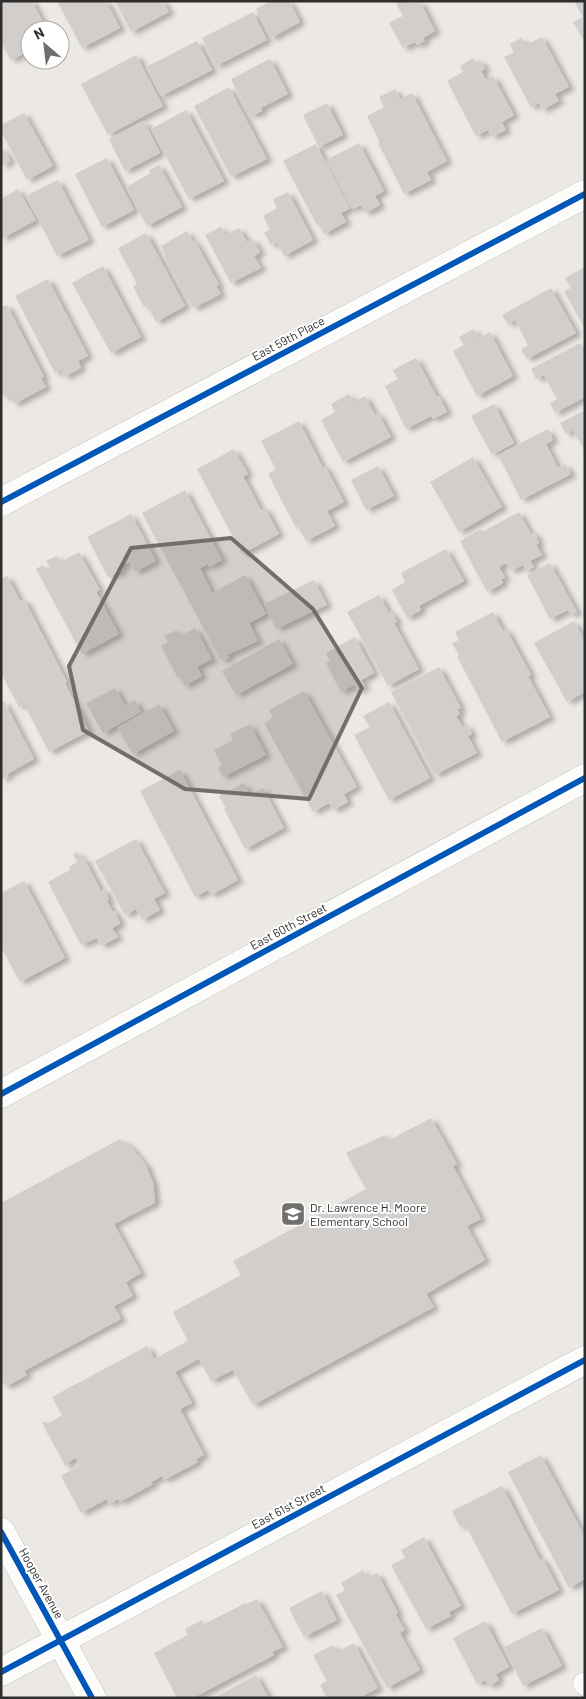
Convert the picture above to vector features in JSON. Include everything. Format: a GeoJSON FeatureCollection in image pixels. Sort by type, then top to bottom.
{"type":"FeatureCollection","features":[{"type":"Feature","properties":{"kind":"street","name":"East 59th Place"},"geometry":{"type":"LineString","coordinates":[[1,502],[585,194]]}},
{"type":"Feature","properties":{"kind":"street","name":"East 60th Street"},"geometry":{"type":"LineString","coordinates":[[1,1094],[585,778]]}},
{"type":"Feature","properties":{"kind":"street","name":"East 61st Street"},"geometry":{"type":"LineString","coordinates":[[1,1672],[585,1360]]}},
{"type":"Feature","properties":{"kind":"street","name":"Hooper Avenue"},"geometry":{"type":"LineString","coordinates":[[1,1532],[92,1698]]}},
{"type":"Feature","properties":{"kind":"highlighted area"},"geometry":{"type":"Polygon","coordinates":[[[231,538],[313,609],[362,688],[309,799],[185,789],[83,730],[69,666],[131,548],[231,538]]]}},
{"type":"Feature","properties":{"kind":"building"},"geometry":{"type":"Polygon","coordinates":[[[1,1],[32,1],[42,20],[20,20],[20,55],[11,60],[1,42],[1,1]]]}},
{"type":"Feature","properties":{"kind":"building"},"geometry":{"type":"Polygon","coordinates":[[[57,1],[106,1],[120,28],[82,48],[70,25],[70,20],[67,20],[57,1]]]}},
{"type":"Feature","properties":{"kind":"building"},"geometry":{"type":"Polygon","coordinates":[[[115,1],[163,1],[169,12],[131,32],[115,1]]]}},
{"type":"Feature","properties":{"kind":"building"},"geometry":{"type":"Polygon","coordinates":[[[271,1],[289,1],[300,22],[271,38],[256,9],[271,1]]]}},
{"type":"Feature","properties":{"kind":"building"},"geometry":{"type":"Polygon","coordinates":[[[400,1],[416,3],[420,1],[435,31],[423,38],[425,41],[417,45],[415,42],[403,48],[389,23],[403,16],[396,3],[400,1]]]}},
{"type":"Feature","properties":{"kind":"building"},"geometry":{"type":"Polygon","coordinates":[[[574,1],[585,1],[585,42],[573,22],[583,17],[574,1]]]}},
{"type":"Feature","properties":{"kind":"building"},"geometry":{"type":"Polygon","coordinates":[[[253,12],[267,40],[216,66],[202,38],[253,12]]]}},
{"type":"Feature","properties":{"kind":"building"},"geometry":{"type":"Polygon","coordinates":[[[542,37],[569,87],[555,94],[559,101],[542,110],[539,103],[531,107],[504,57],[514,52],[510,44],[521,38],[525,45],[542,37]]]}},
{"type":"Feature","properties":{"kind":"building"},"geometry":{"type":"Polygon","coordinates":[[[197,41],[212,70],[161,96],[146,67],[197,41]]]}},
{"type":"Feature","properties":{"kind":"building"},"geometry":{"type":"Polygon","coordinates":[[[136,55],[163,106],[108,135],[81,84],[136,55]]]}},
{"type":"Feature","properties":{"kind":"building"},"geometry":{"type":"Polygon","coordinates":[[[473,58],[475,63],[480,60],[485,69],[481,71],[486,80],[493,76],[514,115],[502,122],[506,130],[492,137],[488,130],[476,136],[447,81],[463,72],[460,66],[473,58]]]}},
{"type":"Feature","properties":{"kind":"building"},"geometry":{"type":"Polygon","coordinates":[[[270,59],[288,94],[261,108],[262,111],[249,115],[231,79],[270,59]]]}},
{"type":"Feature","properties":{"kind":"building"},"geometry":{"type":"Polygon","coordinates":[[[229,87],[267,159],[231,177],[194,106],[229,87]]]}},
{"type":"Feature","properties":{"kind":"building"},"geometry":{"type":"Polygon","coordinates":[[[395,89],[400,99],[412,93],[447,161],[427,172],[431,180],[404,194],[378,143],[380,143],[367,116],[384,107],[379,97],[395,89]]]}},
{"type":"Feature","properties":{"kind":"building"},"geometry":{"type":"Polygon","coordinates":[[[327,103],[343,135],[319,147],[303,115],[327,103]]]}},
{"type":"Feature","properties":{"kind":"building"},"geometry":{"type":"Polygon","coordinates":[[[186,110],[224,181],[189,199],[151,129],[186,110]]]}},
{"type":"Feature","properties":{"kind":"building"},"geometry":{"type":"Polygon","coordinates":[[[24,113],[53,166],[27,180],[1,131],[1,125],[24,113]]]}},
{"type":"Feature","properties":{"kind":"building"},"geometry":{"type":"Polygon","coordinates":[[[144,121],[160,153],[125,171],[109,139],[144,121]]]}},
{"type":"Feature","properties":{"kind":"building"},"geometry":{"type":"Polygon","coordinates":[[[359,143],[384,191],[375,196],[380,205],[365,213],[361,205],[352,209],[326,160],[359,143]]]}},
{"type":"Feature","properties":{"kind":"building"},"geometry":{"type":"Polygon","coordinates":[[[316,144],[350,208],[341,213],[346,222],[324,234],[319,224],[317,225],[283,161],[316,144]]]}},
{"type":"Feature","properties":{"kind":"building"},"geometry":{"type":"Polygon","coordinates":[[[1,145],[10,161],[1,166],[1,145]]]}},
{"type":"Feature","properties":{"kind":"building"},"geometry":{"type":"Polygon","coordinates":[[[107,158],[134,210],[102,227],[75,174],[107,158]]]}},
{"type":"Feature","properties":{"kind":"building"},"geometry":{"type":"Polygon","coordinates":[[[159,165],[182,207],[147,226],[126,187],[151,173],[149,170],[159,165]]]}},
{"type":"Feature","properties":{"kind":"building"},"geometry":{"type":"Polygon","coordinates":[[[58,180],[89,240],[57,256],[26,196],[58,180]]]}},
{"type":"Feature","properties":{"kind":"building"},"geometry":{"type":"Polygon","coordinates":[[[18,189],[36,220],[1,239],[1,199],[18,189]]]}},
{"type":"Feature","properties":{"kind":"building"},"geometry":{"type":"Polygon","coordinates":[[[288,192],[313,240],[284,256],[277,242],[271,245],[264,233],[270,229],[263,216],[277,208],[273,199],[288,192]]]}},
{"type":"Feature","properties":{"kind":"building"},"geometry":{"type":"Polygon","coordinates":[[[221,227],[225,235],[239,228],[247,242],[253,239],[260,252],[254,256],[261,268],[231,283],[205,235],[221,227]]]}},
{"type":"Feature","properties":{"kind":"building"},"geometry":{"type":"Polygon","coordinates":[[[187,231],[193,242],[195,241],[219,285],[216,286],[221,294],[194,308],[188,301],[164,257],[166,256],[161,246],[187,231]]]}},
{"type":"Feature","properties":{"kind":"building"},"geometry":{"type":"Polygon","coordinates":[[[146,233],[185,306],[156,322],[147,305],[144,307],[133,286],[137,284],[118,248],[146,233]]]}},
{"type":"Feature","properties":{"kind":"building"},"geometry":{"type":"Polygon","coordinates":[[[103,266],[141,337],[111,353],[72,283],[103,266]]]}},
{"type":"Feature","properties":{"kind":"building"},"geometry":{"type":"Polygon","coordinates":[[[585,267],[585,329],[564,291],[571,288],[565,278],[585,267]]]}},
{"type":"Feature","properties":{"kind":"building"},"geometry":{"type":"Polygon","coordinates":[[[48,279],[88,356],[78,361],[81,368],[64,377],[61,370],[55,373],[15,296],[48,279]]]}},
{"type":"Feature","properties":{"kind":"building"},"geometry":{"type":"Polygon","coordinates":[[[551,288],[576,333],[527,359],[521,350],[528,345],[515,320],[508,324],[502,315],[551,288]]]}},
{"type":"Feature","properties":{"kind":"building"},"geometry":{"type":"Polygon","coordinates":[[[7,305],[44,377],[41,378],[46,387],[14,404],[10,395],[5,398],[1,391],[1,307],[7,305]]]}},
{"type":"Feature","properties":{"kind":"building"},"geometry":{"type":"Polygon","coordinates":[[[474,329],[479,338],[490,332],[513,376],[477,396],[453,351],[464,345],[459,337],[474,329]]]}},
{"type":"Feature","properties":{"kind":"building"},"geometry":{"type":"Polygon","coordinates":[[[580,343],[585,351],[585,397],[555,413],[550,403],[557,399],[544,375],[536,379],[531,369],[580,343]]]}},
{"type":"Feature","properties":{"kind":"building"},"geometry":{"type":"Polygon","coordinates":[[[416,358],[447,412],[433,419],[431,416],[406,429],[385,386],[398,379],[393,370],[416,358]]]}},
{"type":"Feature","properties":{"kind":"building"},"geometry":{"type":"Polygon","coordinates":[[[349,394],[353,402],[365,396],[375,415],[378,413],[391,437],[343,462],[321,420],[335,412],[331,404],[349,394]]]}},
{"type":"Feature","properties":{"kind":"building"},"geometry":{"type":"Polygon","coordinates":[[[494,404],[514,443],[492,455],[471,416],[494,404]]]}},
{"type":"Feature","properties":{"kind":"building"},"geometry":{"type":"Polygon","coordinates":[[[585,410],[585,451],[573,430],[566,434],[560,423],[585,410]]]}},
{"type":"Feature","properties":{"kind":"building"},"geometry":{"type":"Polygon","coordinates":[[[299,421],[323,468],[325,466],[344,502],[327,511],[335,526],[306,541],[298,526],[296,528],[268,474],[276,469],[261,441],[299,421]]]}},
{"type":"Feature","properties":{"kind":"building"},"geometry":{"type":"Polygon","coordinates":[[[548,429],[553,440],[546,444],[558,468],[565,464],[571,474],[521,500],[498,455],[548,429]]]}},
{"type":"Feature","properties":{"kind":"building"},"geometry":{"type":"Polygon","coordinates":[[[234,449],[248,474],[243,476],[261,510],[265,508],[279,534],[242,554],[197,469],[234,449]]]}},
{"type":"Feature","properties":{"kind":"building"},"geometry":{"type":"Polygon","coordinates":[[[473,457],[502,507],[459,532],[430,482],[473,457]]]}},
{"type":"Feature","properties":{"kind":"building"},"geometry":{"type":"Polygon","coordinates":[[[378,466],[394,496],[366,510],[351,480],[378,466]]]}},
{"type":"Feature","properties":{"kind":"building"},"geometry":{"type":"Polygon","coordinates":[[[185,490],[222,560],[209,567],[208,564],[200,568],[212,593],[245,575],[266,614],[249,623],[258,641],[227,655],[229,658],[223,660],[222,658],[220,659],[142,513],[185,490]]]}},
{"type":"Feature","properties":{"kind":"building"},"geometry":{"type":"Polygon","coordinates":[[[519,512],[531,534],[534,532],[539,543],[536,544],[542,555],[530,561],[534,567],[526,571],[523,565],[511,571],[506,563],[499,567],[505,578],[501,579],[503,583],[487,592],[460,541],[481,529],[482,532],[519,512]]]}},
{"type":"Feature","properties":{"kind":"building"},"geometry":{"type":"Polygon","coordinates":[[[131,514],[156,561],[135,572],[129,562],[121,566],[123,570],[108,577],[87,537],[131,514]]]}},
{"type":"Feature","properties":{"kind":"building"},"geometry":{"type":"Polygon","coordinates":[[[446,549],[464,581],[419,606],[421,610],[407,618],[392,590],[405,582],[401,573],[446,549]]]}},
{"type":"Feature","properties":{"kind":"building"},"geometry":{"type":"Polygon","coordinates":[[[79,552],[100,590],[96,592],[119,634],[82,654],[36,569],[43,565],[46,571],[51,568],[46,561],[57,556],[61,562],[79,552]]]}},
{"type":"Feature","properties":{"kind":"building"},"geometry":{"type":"Polygon","coordinates":[[[550,563],[577,612],[571,615],[568,610],[550,619],[527,575],[550,563]]]}},
{"type":"Feature","properties":{"kind":"building"},"geometry":{"type":"Polygon","coordinates":[[[7,576],[20,601],[24,599],[67,682],[65,683],[89,731],[49,752],[24,704],[19,707],[1,673],[1,579],[7,576]]]}},
{"type":"Feature","properties":{"kind":"building"},"geometry":{"type":"Polygon","coordinates":[[[314,580],[327,605],[276,629],[264,604],[314,580]]]}},
{"type":"Feature","properties":{"kind":"building"},"geometry":{"type":"Polygon","coordinates":[[[379,595],[389,613],[391,611],[397,622],[394,623],[419,669],[388,686],[347,612],[379,595]]]}},
{"type":"Feature","properties":{"kind":"building"},"geometry":{"type":"Polygon","coordinates":[[[493,612],[503,631],[506,629],[531,675],[528,676],[550,717],[502,742],[452,643],[459,640],[455,632],[493,612]]]}},
{"type":"Feature","properties":{"kind":"building"},"geometry":{"type":"Polygon","coordinates":[[[574,621],[585,641],[585,692],[567,702],[534,643],[574,621]]]}},
{"type":"Feature","properties":{"kind":"building"},"geometry":{"type":"Polygon","coordinates":[[[195,628],[212,659],[197,667],[202,676],[184,686],[161,646],[168,642],[164,636],[177,630],[180,636],[195,628]]]}},
{"type":"Feature","properties":{"kind":"building"},"geometry":{"type":"Polygon","coordinates":[[[355,637],[374,673],[361,680],[365,687],[357,691],[354,685],[341,692],[326,663],[330,661],[326,653],[355,637]]]}},
{"type":"Feature","properties":{"kind":"building"},"geometry":{"type":"Polygon","coordinates":[[[279,639],[293,664],[236,695],[222,671],[279,639]]]}},
{"type":"Feature","properties":{"kind":"building"},"geometry":{"type":"Polygon","coordinates":[[[439,667],[461,708],[457,709],[460,714],[456,716],[463,727],[467,725],[472,734],[468,736],[477,753],[435,775],[391,692],[439,667]]]}},
{"type":"Feature","properties":{"kind":"building"},"geometry":{"type":"Polygon","coordinates":[[[115,688],[125,706],[135,700],[141,712],[103,733],[86,703],[115,688]]]}},
{"type":"Feature","properties":{"kind":"building"},"geometry":{"type":"Polygon","coordinates":[[[304,691],[357,787],[344,794],[348,802],[333,810],[329,803],[313,812],[264,723],[273,718],[269,710],[304,691]]]}},
{"type":"Feature","properties":{"kind":"building"},"geometry":{"type":"Polygon","coordinates":[[[4,701],[34,759],[7,774],[8,776],[1,780],[1,703],[4,701]]]}},
{"type":"Feature","properties":{"kind":"building"},"geometry":{"type":"Polygon","coordinates":[[[389,702],[430,778],[389,800],[354,735],[370,727],[363,716],[389,702]]]}},
{"type":"Feature","properties":{"kind":"building"},"geometry":{"type":"Polygon","coordinates":[[[159,704],[174,731],[133,754],[117,728],[159,704]]]}},
{"type":"Feature","properties":{"kind":"building"},"geometry":{"type":"Polygon","coordinates":[[[250,724],[266,755],[223,777],[218,768],[222,766],[214,750],[233,740],[230,734],[250,724]]]}},
{"type":"Feature","properties":{"kind":"building"},"geometry":{"type":"Polygon","coordinates":[[[180,770],[238,880],[211,895],[208,890],[195,897],[140,791],[180,770]]]}},
{"type":"Feature","properties":{"kind":"building"},"geometry":{"type":"Polygon","coordinates":[[[244,783],[250,795],[263,788],[284,828],[245,849],[219,796],[244,783]]]}},
{"type":"Feature","properties":{"kind":"building"},"geometry":{"type":"Polygon","coordinates":[[[136,839],[165,893],[154,899],[160,910],[142,920],[136,909],[125,915],[95,861],[136,839]]]}},
{"type":"Feature","properties":{"kind":"building"},"geometry":{"type":"Polygon","coordinates":[[[78,852],[82,860],[84,858],[101,891],[104,889],[109,900],[107,901],[113,912],[115,911],[120,924],[112,928],[118,937],[101,946],[97,938],[81,945],[48,882],[70,870],[69,867],[77,862],[73,855],[78,852]]]}},
{"type":"Feature","properties":{"kind":"building"},"geometry":{"type":"Polygon","coordinates":[[[24,881],[65,958],[20,982],[1,947],[1,893],[24,881]]]}},
{"type":"Feature","properties":{"kind":"building"},"geometry":{"type":"Polygon","coordinates":[[[431,1118],[457,1164],[453,1166],[481,1219],[467,1226],[485,1260],[426,1294],[434,1307],[253,1405],[233,1370],[211,1381],[199,1359],[175,1372],[192,1403],[180,1409],[204,1455],[196,1459],[198,1462],[164,1480],[162,1476],[151,1482],[153,1484],[120,1502],[118,1499],[109,1504],[107,1499],[81,1513],[61,1476],[80,1465],[76,1458],[68,1462],[69,1465],[66,1467],[42,1423],[46,1421],[47,1424],[62,1415],[52,1397],[147,1346],[154,1359],[188,1341],[173,1312],[241,1275],[233,1261],[366,1189],[346,1153],[385,1135],[388,1141],[431,1118]]]}},
{"type":"Feature","properties":{"kind":"building"},"geometry":{"type":"Polygon","coordinates":[[[120,1139],[131,1147],[146,1165],[153,1183],[155,1203],[114,1224],[141,1273],[126,1282],[133,1296],[114,1306],[121,1319],[24,1371],[27,1375],[7,1386],[1,1382],[1,1203],[120,1139]]]}},
{"type":"Feature","properties":{"kind":"building"},"geometry":{"type":"Polygon","coordinates":[[[541,1455],[585,1537],[585,1579],[569,1588],[508,1472],[541,1455]]]}},
{"type":"Feature","properties":{"kind":"building"},"geometry":{"type":"Polygon","coordinates":[[[502,1486],[540,1560],[543,1559],[559,1590],[512,1614],[465,1524],[460,1527],[452,1511],[502,1486]]]}},
{"type":"Feature","properties":{"kind":"building"},"geometry":{"type":"Polygon","coordinates":[[[424,1537],[461,1606],[449,1612],[451,1616],[426,1629],[391,1565],[405,1558],[401,1550],[424,1537]]]}},
{"type":"Feature","properties":{"kind":"building"},"geometry":{"type":"Polygon","coordinates":[[[363,1570],[367,1578],[377,1573],[405,1630],[400,1633],[420,1670],[387,1688],[336,1595],[345,1590],[341,1583],[363,1570]]]}},
{"type":"Feature","properties":{"kind":"building"},"geometry":{"type":"Polygon","coordinates":[[[322,1591],[337,1620],[304,1637],[289,1608],[322,1591]]]}},
{"type":"Feature","properties":{"kind":"building"},"geometry":{"type":"Polygon","coordinates":[[[257,1599],[283,1647],[272,1652],[274,1655],[193,1698],[177,1698],[154,1653],[188,1635],[185,1629],[202,1620],[204,1624],[257,1599]]]}},
{"type":"Feature","properties":{"kind":"building"},"geometry":{"type":"Polygon","coordinates":[[[485,1621],[509,1667],[496,1674],[499,1680],[489,1686],[485,1680],[477,1684],[453,1638],[485,1621]]]}},
{"type":"Feature","properties":{"kind":"building"},"geometry":{"type":"Polygon","coordinates":[[[542,1628],[562,1666],[523,1686],[504,1647],[542,1628]]]}},
{"type":"Feature","properties":{"kind":"building"},"geometry":{"type":"Polygon","coordinates":[[[354,1643],[378,1688],[359,1698],[327,1698],[320,1685],[327,1681],[313,1655],[333,1645],[337,1652],[354,1643]]]}},
{"type":"Feature","properties":{"kind":"building"},"geometry":{"type":"Polygon","coordinates":[[[256,1675],[269,1698],[214,1698],[256,1675]]]}},
{"type":"Feature","properties":{"kind":"cycle path"},"geometry":{"type":"LineString","coordinates":[[1,502],[585,194]]}},
{"type":"Feature","properties":{"kind":"cycle path"},"geometry":{"type":"LineString","coordinates":[[1,1094],[585,778]]}},
{"type":"Feature","properties":{"kind":"cycle path"},"geometry":{"type":"LineString","coordinates":[[1,1672],[585,1360]]}},
{"type":"Feature","properties":{"kind":"cycle path"},"geometry":{"type":"LineString","coordinates":[[1,1532],[92,1698]]}},
{"type":"Feature","properties":{"kind":"place","name":"Dr. Lawrence H. Moore Elementary School"},"geometry":{"type":"Point","coordinates":[293,1214]}}]}
